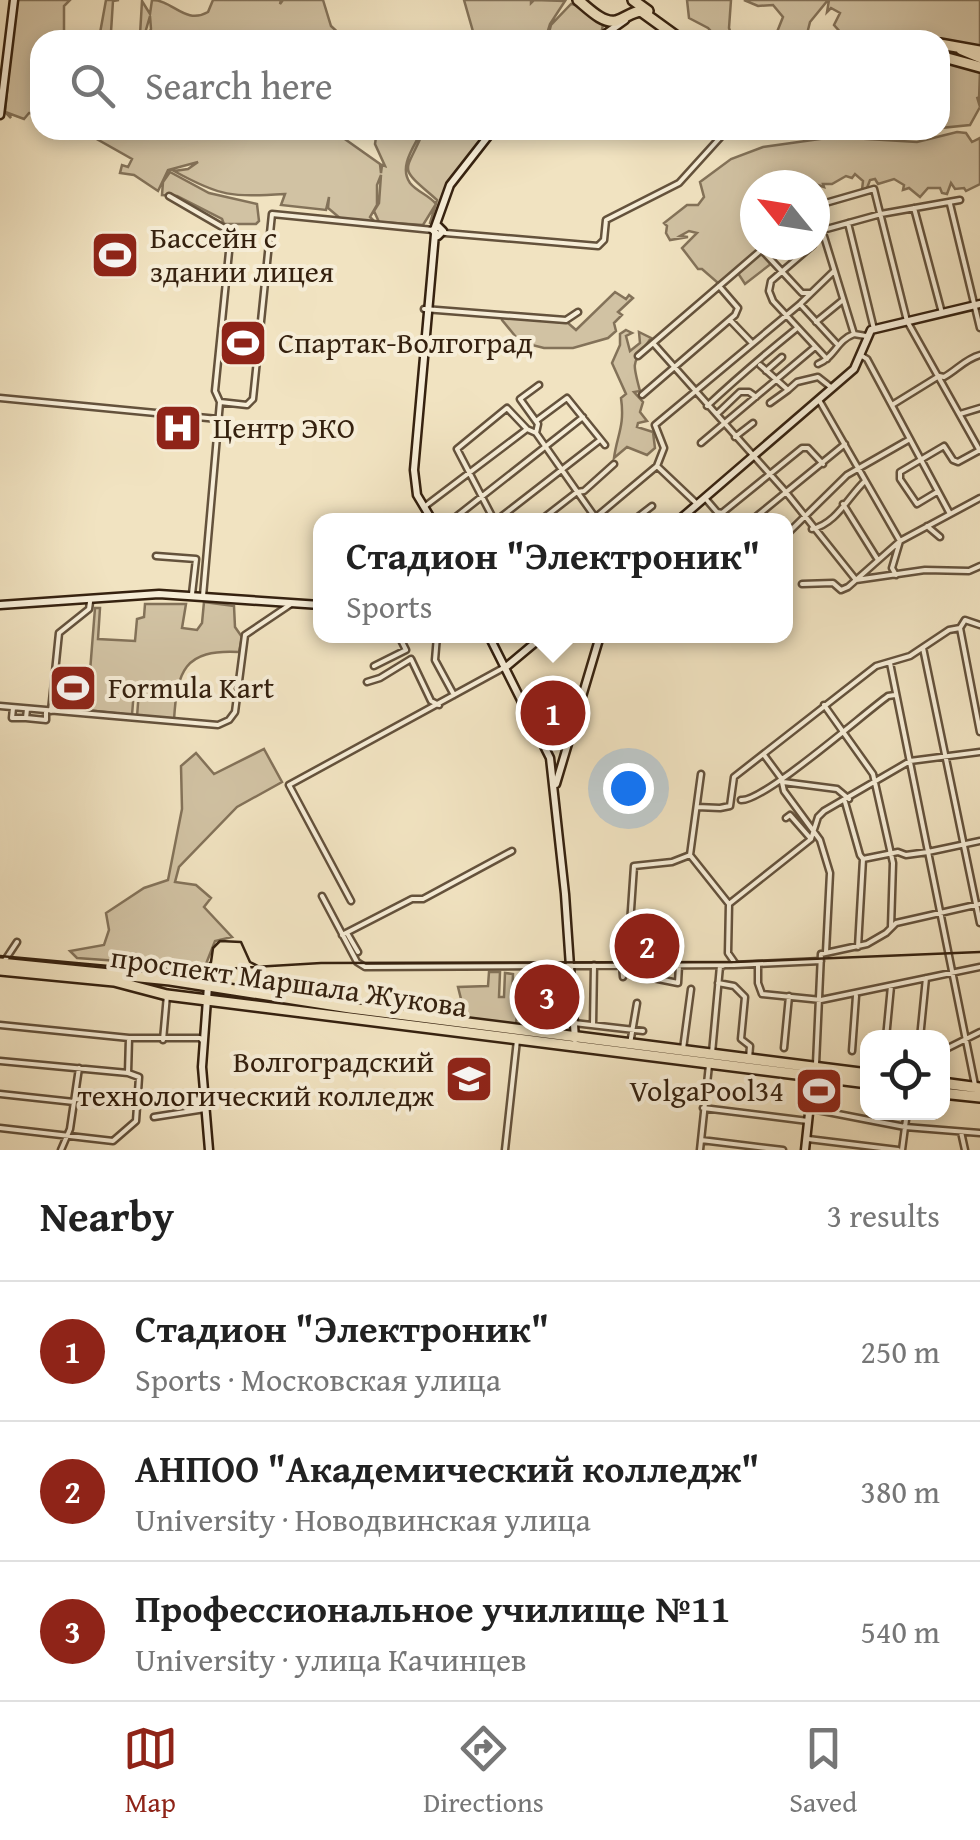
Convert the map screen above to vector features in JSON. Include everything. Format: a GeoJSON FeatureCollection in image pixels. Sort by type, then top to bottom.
{"type":"FeatureCollection","features":[{"type":"Feature","properties":{"kind":"highway"},"geometry":{"type":"LineString","coordinates":[[578,0],[605,20],[622,18],[637,10],[669,30]]}},
{"type":"Feature","properties":{"kind":"highway"},"geometry":{"type":"LineString","coordinates":[[622,18],[634,1],[671,30]]}},
{"type":"Feature","properties":{"kind":"highway"},"geometry":{"type":"LineString","coordinates":[[950,48],[980,67]]}},
{"type":"Feature","properties":{"kind":"highway"},"geometry":{"type":"LineString","coordinates":[[950,53],[980,55]]}},
{"type":"Feature","properties":{"kind":"highway","name":"проспект Маршала Жукова"},"geometry":{"type":"LineString","coordinates":[[1,965],[208,985],[429,1023]]}},
{"type":"Feature","properties":{"kind":"highway","name":"проспект Маршала Жукова"},"geometry":{"type":"LineString","coordinates":[[1,965],[114,981],[167,995],[429,1023],[815,1072],[860,1074]]}},
{"type":"Feature","properties":{"kind":"highway","name":"проспект Маршала Жукова"},"geometry":{"type":"LineString","coordinates":[[575,1043],[630,1044],[711,1059],[749,1059],[860,1081]]}},
{"type":"Feature","properties":{"kind":"highway"},"geometry":{"type":"LineString","coordinates":[[950,1085],[978,1092]]}},
{"type":"Feature","properties":{"kind":"highway"},"geometry":{"type":"LineString","coordinates":[[950,1092],[978,1092]]}},
{"type":"Feature","properties":{"kind":"main road"},"geometry":{"type":"LineString","coordinates":[[0,116],[14,0]]}},
{"type":"Feature","properties":{"kind":"main road"},"geometry":{"type":"LineString","coordinates":[[610,30],[632,15],[644,13]]}},
{"type":"Feature","properties":{"kind":"main road"},"geometry":{"type":"LineString","coordinates":[[605,20],[606,30]]}},
{"type":"Feature","properties":{"kind":"main road"},"geometry":{"type":"LineString","coordinates":[[428,513],[417,495],[414,470],[427,309],[440,215],[450,185],[485,140]]}},
{"type":"Feature","properties":{"kind":"main road"},"geometry":{"type":"LineString","coordinates":[[687,513],[854,369],[862,356],[866,336],[874,329],[977,304]]}},
{"type":"Feature","properties":{"kind":"main road"},"geometry":{"type":"LineString","coordinates":[[0,605],[148,594],[313,605]]}},
{"type":"Feature","properties":{"kind":"main road"},"geometry":{"type":"LineString","coordinates":[[493,643],[544,743],[554,790],[575,1043]]}},
{"type":"Feature","properties":{"kind":"main road"},"geometry":{"type":"LineString","coordinates":[[506,667],[535,643]]}},
{"type":"Feature","properties":{"kind":"main road"},"geometry":{"type":"LineString","coordinates":[[554,790],[598,643]]}},
{"type":"Feature","properties":{"kind":"main road"},"geometry":{"type":"LineString","coordinates":[[208,985],[200,1039],[209,1150]]}},
{"type":"Feature","properties":{"kind":"main road"},"geometry":{"type":"LineString","coordinates":[[805,1150],[815,1072]]}},
{"type":"Feature","properties":{"kind":"street"},"geometry":{"type":"LineString","coordinates":[[220,402],[247,405],[253,399],[270,219],[276,213],[598,246],[604,240],[606,220],[679,183],[717,140]]}},
{"type":"Feature","properties":{"kind":"street"},"geometry":{"type":"LineString","coordinates":[[830,202],[874,189],[907,321],[980,450],[958,462],[944,446],[902,470],[900,479],[917,504],[937,492]]}},
{"type":"Feature","properties":{"kind":"street"},"geometry":{"type":"LineString","coordinates":[[168,196],[231,232],[202,596]]}},
{"type":"Feature","properties":{"kind":"street"},"geometry":{"type":"LineString","coordinates":[[830,230],[881,214],[960,200]]}},
{"type":"Feature","properties":{"kind":"street"},"geometry":{"type":"LineString","coordinates":[[950,204],[980,328]]}},
{"type":"Feature","properties":{"kind":"street"},"geometry":{"type":"LineString","coordinates":[[914,208],[942,313]]}},
{"type":"Feature","properties":{"kind":"street"},"geometry":{"type":"LineString","coordinates":[[848,224],[874,329]]}},
{"type":"Feature","properties":{"kind":"street"},"geometry":{"type":"LineString","coordinates":[[830,257],[854,334]]}},
{"type":"Feature","properties":{"kind":"street"},"geometry":{"type":"LineString","coordinates":[[638,356],[746,260]]}},
{"type":"Feature","properties":{"kind":"street"},"geometry":{"type":"LineString","coordinates":[[772,260],[802,293],[810,293]]}},
{"type":"Feature","properties":{"kind":"street"},"geometry":{"type":"LineString","coordinates":[[796,260],[768,286],[770,297],[827,359]]}},
{"type":"Feature","properties":{"kind":"street"},"geometry":{"type":"LineString","coordinates":[[603,513],[656,466],[664,448],[655,425],[834,271]]}},
{"type":"Feature","properties":{"kind":"street"},"geometry":{"type":"LineString","coordinates":[[642,395],[730,320],[738,308],[718,285]]}},
{"type":"Feature","properties":{"kind":"street"},"geometry":{"type":"LineString","coordinates":[[816,322],[843,300]]}},
{"type":"Feature","properties":{"kind":"street"},"geometry":{"type":"LineString","coordinates":[[800,304],[836,344]]}},
{"type":"Feature","properties":{"kind":"street"},"geometry":{"type":"LineString","coordinates":[[427,309],[566,320],[578,312]]}},
{"type":"Feature","properties":{"kind":"street"},"geometry":{"type":"LineString","coordinates":[[730,320],[750,342]]}},
{"type":"Feature","properties":{"kind":"street"},"geometry":{"type":"LineString","coordinates":[[706,406],[728,384],[760,364],[762,357],[798,327]]}},
{"type":"Feature","properties":{"kind":"street"},"geometry":{"type":"LineString","coordinates":[[818,364],[827,359],[836,344],[854,334],[866,336]]}},
{"type":"Feature","properties":{"kind":"street"},"geometry":{"type":"LineString","coordinates":[[654,343],[706,406],[785,490],[856,580]]}},
{"type":"Feature","properties":{"kind":"street"},"geometry":{"type":"LineString","coordinates":[[701,443],[815,346]]}},
{"type":"Feature","properties":{"kind":"street"},"geometry":{"type":"LineString","coordinates":[[892,405],[980,355]]}},
{"type":"Feature","properties":{"kind":"street"},"geometry":{"type":"LineString","coordinates":[[862,356],[949,512]]}},
{"type":"Feature","properties":{"kind":"street"},"geometry":{"type":"LineString","coordinates":[[766,371],[782,357]]}},
{"type":"Feature","properties":{"kind":"street"},"geometry":{"type":"LineString","coordinates":[[760,364],[788,390]]}},
{"type":"Feature","properties":{"kind":"street"},"geometry":{"type":"LineString","coordinates":[[770,403],[797,382],[818,376],[832,388]]}},
{"type":"Feature","properties":{"kind":"street"},"geometry":{"type":"LineString","coordinates":[[539,386],[520,398],[536,421],[536,433],[592,513]]}},
{"type":"Feature","properties":{"kind":"street"},"geometry":{"type":"LineString","coordinates":[[716,414],[740,392],[756,397]]}},
{"type":"Feature","properties":{"kind":"street"},"geometry":{"type":"LineString","coordinates":[[0,398],[218,419]]}},
{"type":"Feature","properties":{"kind":"street"},"geometry":{"type":"LineString","coordinates":[[505,513],[603,442],[567,398],[536,421]]}},
{"type":"Feature","properties":{"kind":"street"},"geometry":{"type":"LineString","coordinates":[[819,399],[900,540],[892,568],[896,575]]}},
{"type":"Feature","properties":{"kind":"street"},"geometry":{"type":"LineString","coordinates":[[492,513],[456,448],[507,408],[536,433]]}},
{"type":"Feature","properties":{"kind":"street"},"geometry":{"type":"LineString","coordinates":[[960,414],[980,408]]}},
{"type":"Feature","properties":{"kind":"street"},"geometry":{"type":"LineString","coordinates":[[462,513],[584,417]]}},
{"type":"Feature","properties":{"kind":"street"},"geometry":{"type":"LineString","coordinates":[[735,438],[753,422]]}},
{"type":"Feature","properties":{"kind":"street"},"geometry":{"type":"LineString","coordinates":[[424,507],[527,429]]}},
{"type":"Feature","properties":{"kind":"street"},"geometry":{"type":"LineString","coordinates":[[793,528],[858,468],[910,438]]}},
{"type":"Feature","properties":{"kind":"street"},"geometry":{"type":"LineString","coordinates":[[760,513],[845,444]]}},
{"type":"Feature","properties":{"kind":"street"},"geometry":{"type":"LineString","coordinates":[[705,498],[722,513],[802,448],[808,448],[822,464]]}},
{"type":"Feature","properties":{"kind":"street"},"geometry":{"type":"LineString","coordinates":[[551,513],[614,464]]}},
{"type":"Feature","properties":{"kind":"street"},"geometry":{"type":"LineString","coordinates":[[656,466],[698,504]]}},
{"type":"Feature","properties":{"kind":"street"},"geometry":{"type":"LineString","coordinates":[[812,528],[818,529],[840,513],[843,504],[866,481]]}},
{"type":"Feature","properties":{"kind":"street"},"geometry":{"type":"LineString","coordinates":[[802,584],[833,583],[841,590],[900,540],[980,498]]}},
{"type":"Feature","properties":{"kind":"street"},"geometry":{"type":"LineString","coordinates":[[843,504],[878,560]]}},
{"type":"Feature","properties":{"kind":"street"},"geometry":{"type":"LineString","coordinates":[[643,513],[652,506]]}},
{"type":"Feature","properties":{"kind":"street"},"geometry":{"type":"LineString","coordinates":[[927,526],[940,536]]}},
{"type":"Feature","properties":{"kind":"street"},"geometry":{"type":"LineString","coordinates":[[156,556],[196,559],[192,595]]}},
{"type":"Feature","properties":{"kind":"street"},"geometry":{"type":"LineString","coordinates":[[856,580],[980,566]]}},
{"type":"Feature","properties":{"kind":"street"},"geometry":{"type":"LineString","coordinates":[[13,708],[12,718],[46,720],[59,633],[90,609],[90,599]]}},
{"type":"Feature","properties":{"kind":"street"},"geometry":{"type":"LineString","coordinates":[[0,706],[210,726],[224,722],[234,712],[244,635],[292,603]]}},
{"type":"Feature","properties":{"kind":"street"},"geometry":{"type":"LineString","coordinates":[[980,625],[965,620],[960,628],[980,732]]}},
{"type":"Feature","properties":{"kind":"street"},"geometry":{"type":"LineString","coordinates":[[696,807],[730,806],[734,777],[824,704],[876,666],[922,648],[948,630],[960,628]]}},
{"type":"Feature","properties":{"kind":"street"},"geometry":{"type":"LineString","coordinates":[[402,643],[431,701],[439,705]]}},
{"type":"Feature","properties":{"kind":"street"},"geometry":{"type":"LineString","coordinates":[[436,643],[435,660],[454,695]]}},
{"type":"Feature","properties":{"kind":"street"},"geometry":{"type":"LineString","coordinates":[[922,648],[980,923]]}},
{"type":"Feature","properties":{"kind":"street"},"geometry":{"type":"LineString","coordinates":[[374,666],[406,650]]}},
{"type":"Feature","properties":{"kind":"street"},"geometry":{"type":"LineString","coordinates":[[366,682],[411,659]]}},
{"type":"Feature","properties":{"kind":"street"},"geometry":{"type":"LineString","coordinates":[[890,663],[978,1092]]}},
{"type":"Feature","properties":{"kind":"street"},"geometry":{"type":"LineString","coordinates":[[352,901],[290,784],[506,667]]}},
{"type":"Feature","properties":{"kind":"street"},"geometry":{"type":"LineString","coordinates":[[741,800],[752,801],[782,782],[842,731],[896,694]]}},
{"type":"Feature","properties":{"kind":"street"},"geometry":{"type":"LineString","coordinates":[[824,704],[873,774],[891,853],[891,927]]}},
{"type":"Feature","properties":{"kind":"street"},"geometry":{"type":"LineString","coordinates":[[26,718],[27,709]]}},
{"type":"Feature","properties":{"kind":"street"},"geometry":{"type":"LineString","coordinates":[[728,904],[812,836],[818,816],[910,761],[980,752]]}},
{"type":"Feature","properties":{"kind":"street"},"geometry":{"type":"LineString","coordinates":[[764,754],[812,836]]}},
{"type":"Feature","properties":{"kind":"street"},"geometry":{"type":"LineString","coordinates":[[701,774],[690,854],[728,904],[728,953],[734,958],[734,965]]}},
{"type":"Feature","properties":{"kind":"street"},"geometry":{"type":"LineString","coordinates":[[782,782],[837,789],[847,800],[860,856],[864,859]]}},
{"type":"Feature","properties":{"kind":"street"},"geometry":{"type":"LineString","coordinates":[[786,818],[790,815],[820,840],[830,873],[815,1072]]}},
{"type":"Feature","properties":{"kind":"street"},"geometry":{"type":"LineString","coordinates":[[864,859],[980,841]]}},
{"type":"Feature","properties":{"kind":"street"},"geometry":{"type":"LineString","coordinates":[[345,934],[512,852]]}},
{"type":"Feature","properties":{"kind":"street"},"geometry":{"type":"LineString","coordinates":[[629,938],[634,866],[672,862],[690,854]]}},
{"type":"Feature","properties":{"kind":"street"},"geometry":{"type":"LineString","coordinates":[[858,947],[864,859]]}},
{"type":"Feature","properties":{"kind":"street"},"geometry":{"type":"LineString","coordinates":[[322,896],[358,952]]}},
{"type":"Feature","properties":{"kind":"street"},"geometry":{"type":"LineString","coordinates":[[824,953],[858,947],[891,927],[978,904]]}},
{"type":"Feature","properties":{"kind":"street"},"geometry":{"type":"LineString","coordinates":[[345,934],[356,962],[364,966],[734,965]]}},
{"type":"Feature","properties":{"kind":"street"},"geometry":{"type":"LineString","coordinates":[[1,965],[16,942]]}},
{"type":"Feature","properties":{"kind":"street"},"geometry":{"type":"LineString","coordinates":[[700,1150],[720,966],[821,961]]}},
{"type":"Feature","properties":{"kind":"street"},"geometry":{"type":"LineString","coordinates":[[622,964],[623,977]]}},
{"type":"Feature","properties":{"kind":"street"},"geometry":{"type":"LineString","coordinates":[[645,964],[643,976],[678,982],[679,965]]}},
{"type":"Feature","properties":{"kind":"street"},"geometry":{"type":"LineString","coordinates":[[758,964],[762,994],[822,1000],[980,967]]}},
{"type":"Feature","properties":{"kind":"street"},"geometry":{"type":"LineString","coordinates":[[593,1026],[594,965]]}},
{"type":"Feature","properties":{"kind":"street"},"geometry":{"type":"LineString","coordinates":[[921,1030],[926,978]]}},
{"type":"Feature","properties":{"kind":"street"},"geometry":{"type":"LineString","coordinates":[[718,983],[740,990],[745,998],[742,1039],[750,1046],[749,1059]]}},
{"type":"Feature","properties":{"kind":"street"},"geometry":{"type":"LineString","coordinates":[[887,1030],[891,986]]}},
{"type":"Feature","properties":{"kind":"street"},"geometry":{"type":"LineString","coordinates":[[683,1051],[691,990]]}},
{"type":"Feature","properties":{"kind":"street"},"geometry":{"type":"LineString","coordinates":[[852,1051],[856,994]]}},
{"type":"Feature","properties":{"kind":"street"},"geometry":{"type":"LineString","coordinates":[[163,1040],[167,995]]}},
{"type":"Feature","properties":{"kind":"street"},"geometry":{"type":"LineString","coordinates":[[784,1048],[789,996]]}},
{"type":"Feature","properties":{"kind":"street"},"geometry":{"type":"LineString","coordinates":[[630,1044],[637,1003]]}},
{"type":"Feature","properties":{"kind":"street"},"geometry":{"type":"LineString","coordinates":[[574,1023],[643,1031]]}},
{"type":"Feature","properties":{"kind":"street"},"geometry":{"type":"LineString","coordinates":[[0,1025],[129,1038],[200,1039]]}},
{"type":"Feature","properties":{"kind":"street"},"geometry":{"type":"LineString","coordinates":[[950,1047],[980,1032]]}},
{"type":"Feature","properties":{"kind":"street"},"geometry":{"type":"LineString","coordinates":[[505,1150],[518,1035]]}},
{"type":"Feature","properties":{"kind":"street"},"geometry":{"type":"LineString","coordinates":[[128,1073],[129,1038]]}},
{"type":"Feature","properties":{"kind":"street"},"geometry":{"type":"LineString","coordinates":[[0,1061],[139,1077],[136,1121],[113,1141],[0,1128]]}},
{"type":"Feature","properties":{"kind":"street"},"geometry":{"type":"LineString","coordinates":[[61,1150],[70,1129],[79,1068]]}},
{"type":"Feature","properties":{"kind":"street"},"geometry":{"type":"LineString","coordinates":[[0,1094],[74,1102]]}},
{"type":"Feature","properties":{"kind":"street"},"geometry":{"type":"LineString","coordinates":[[703,1108],[808,1121]]}},
{"type":"Feature","properties":{"kind":"street"},"geometry":{"type":"LineString","coordinates":[[154,1117],[205,1109]]}},
{"type":"Feature","properties":{"kind":"street"},"geometry":{"type":"LineString","coordinates":[[810,1109],[905,1126],[980,1133]]}},
{"type":"Feature","properties":{"kind":"street"},"geometry":{"type":"LineString","coordinates":[[806,1139],[900,1150],[906,1120]]}},
{"type":"Feature","properties":{"kind":"street"},"geometry":{"type":"LineString","coordinates":[[961,1132],[965,1150]]}},
{"type":"Feature","properties":{"kind":"street"},"geometry":{"type":"LineString","coordinates":[[701,1140],[783,1150]]}},
{"type":"Feature","properties":{"kind":"shaded area"},"geometry":{"type":"Polygon","coordinates":[[[16,0],[70,0],[64,6],[64,30],[30,30],[30,113],[24,119],[8,113],[11,118],[5,112],[16,0]]]}},
{"type":"Feature","properties":{"kind":"shaded area"},"geometry":{"type":"Polygon","coordinates":[[[106,0],[119,0],[113,1],[111,30],[101,30],[106,0]]]}},
{"type":"Feature","properties":{"kind":"shaded area"},"geometry":{"type":"Polygon","coordinates":[[[152,0],[192,16],[208,12],[213,0],[281,0],[280,4],[283,0],[323,0],[335,30],[150,30],[150,16],[146,30],[140,30],[142,1],[150,14],[152,0]]]}},
{"type":"Feature","properties":{"kind":"shaded area"},"geometry":{"type":"Polygon","coordinates":[[[464,0],[565,1],[548,30],[473,30],[464,0]]]}},
{"type":"Feature","properties":{"kind":"shaded area"},"geometry":{"type":"Polygon","coordinates":[[[687,0],[731,0],[730,30],[710,30],[689,18],[687,0]]]}},
{"type":"Feature","properties":{"kind":"shaded area"},"geometry":{"type":"Polygon","coordinates":[[[744,0],[828,0],[808,30],[778,30],[783,17],[773,5],[758,6],[744,0]]]}},
{"type":"Feature","properties":{"kind":"shaded area"},"geometry":{"type":"Polygon","coordinates":[[[829,0],[980,0],[980,47],[950,42],[950,30],[838,30],[834,25],[840,13],[831,8],[827,12],[829,0]]]}},
{"type":"Feature","properties":{"kind":"shaded area"},"geometry":{"type":"Polygon","coordinates":[[[571,4],[603,24],[602,30],[550,30],[571,4]]]}},
{"type":"Feature","properties":{"kind":"shaded area"},"geometry":{"type":"Polygon","coordinates":[[[950,62],[980,71],[980,107],[970,125],[950,127],[950,62]]]}},
{"type":"Feature","properties":{"kind":"shaded area"},"geometry":{"type":"Polygon","coordinates":[[[957,132],[966,133],[972,142],[980,138],[980,184],[966,191],[955,189],[951,183],[947,194],[940,188],[928,188],[920,197],[909,188],[903,190],[904,185],[894,179],[878,184],[875,179],[870,180],[862,190],[863,181],[855,174],[830,184],[830,170],[740,170],[740,260],[772,263],[745,284],[736,270],[718,283],[698,269],[682,248],[697,233],[689,231],[680,236],[688,237],[670,240],[666,233],[664,223],[687,205],[698,205],[704,197],[700,182],[731,159],[763,147],[813,140],[950,140],[950,134],[957,132]]]}},
{"type":"Feature","properties":{"kind":"shaded area"},"geometry":{"type":"Polygon","coordinates":[[[99,140],[346,140],[380,164],[381,173],[382,165],[385,166],[376,140],[417,140],[409,156],[407,176],[413,186],[436,204],[423,225],[379,222],[374,211],[379,203],[381,175],[377,205],[370,217],[375,222],[341,219],[328,208],[329,197],[326,210],[281,205],[285,194],[227,193],[174,171],[188,169],[198,162],[168,170],[158,191],[134,175],[120,173],[122,165],[128,167],[132,159],[99,140]]]}},
{"type":"Feature","properties":{"kind":"shaded area"},"geometry":{"type":"Polygon","coordinates":[[[419,140],[481,140],[452,178],[434,226],[430,223],[437,200],[410,174],[409,163],[419,140]]]}},
{"type":"Feature","properties":{"kind":"shaded area"},"geometry":{"type":"Polygon","coordinates":[[[170,172],[209,193],[257,204],[259,221],[224,224],[222,219],[177,196],[162,195],[163,182],[170,172]]]}},
{"type":"Feature","properties":{"kind":"shaded area"},"geometry":{"type":"Polygon","coordinates":[[[615,292],[626,299],[629,295],[633,298],[618,312],[622,315],[614,323],[616,331],[608,338],[573,348],[544,348],[520,342],[502,320],[568,323],[576,330],[615,292]]]}},
{"type":"Feature","properties":{"kind":"shaded area"},"geometry":{"type":"Polygon","coordinates":[[[626,330],[632,333],[626,336],[630,351],[640,343],[639,332],[651,338],[635,362],[640,391],[634,392],[643,402],[640,412],[647,421],[637,427],[653,432],[655,448],[647,455],[627,447],[614,458],[621,398],[626,394],[612,363],[620,334],[626,330]]]}},
{"type":"Feature","properties":{"kind":"shaded area"},"geometry":{"type":"Polygon","coordinates":[[[204,602],[234,606],[235,627],[242,637],[239,652],[206,654],[187,666],[178,688],[174,720],[137,717],[139,690],[134,690],[132,715],[87,710],[95,608],[100,608],[98,639],[135,641],[137,619],[144,617],[145,604],[186,604],[182,628],[197,630],[202,623],[204,602]]]}},
{"type":"Feature","properties":{"kind":"shaded area"},"geometry":{"type":"Polygon","coordinates":[[[559,686],[569,725],[547,735],[534,693],[559,686]]]}},
{"type":"Feature","properties":{"kind":"shaded area"},"geometry":{"type":"Polygon","coordinates":[[[264,749],[282,782],[237,807],[179,867],[175,882],[196,885],[211,898],[204,907],[232,937],[215,941],[206,964],[172,965],[172,969],[138,964],[161,964],[77,958],[70,951],[104,945],[109,930],[106,913],[144,888],[168,880],[182,809],[181,766],[196,753],[214,774],[264,749]]]}},
{"type":"Feature","properties":{"kind":"shaded area"},"geometry":{"type":"Polygon","coordinates":[[[489,972],[500,972],[499,997],[504,997],[505,973],[513,974],[512,997],[517,998],[522,974],[516,1024],[454,1017],[455,1003],[461,999],[458,987],[488,986],[489,972]]]}},
{"type":"Feature","properties":{"kind":"tram line"},"geometry":{"type":"LineString","coordinates":[[203,970],[220,941],[241,942],[250,962],[258,966]]}},
{"type":"Feature","properties":{"kind":"tram line"},"geometry":{"type":"LineString","coordinates":[[0,956],[174,972],[321,963],[735,962],[980,952]]}},
{"type":"Feature","properties":{"kind":"place","name":"Бассейн с здании лицея"},"geometry":{"type":"Point","coordinates":[115,255]}},
{"type":"Feature","properties":{"kind":"place","name":"Спартак-Волгоград"},"geometry":{"type":"Point","coordinates":[243,343]}},
{"type":"Feature","properties":{"kind":"place","name":"Центр ЭКО"},"geometry":{"type":"Point","coordinates":[178,428]}},
{"type":"Feature","properties":{"kind":"place","name":"Formula Kart"},"geometry":{"type":"Point","coordinates":[73,688]}},
{"type":"Feature","properties":{"kind":"place","name":"Стадион \"Электроник\""},"geometry":{"type":"Point","coordinates":[553,713]}},
{"type":"Feature","properties":{"kind":"place","name":"АНПОО \"Академический колледж\""},"geometry":{"type":"Point","coordinates":[647,946]}},
{"type":"Feature","properties":{"kind":"place","name":"Профессиональное училище №11"},"geometry":{"type":"Point","coordinates":[547,997]}},
{"type":"Feature","properties":{"kind":"place","name":"Волгоградский технологический колледж"},"geometry":{"type":"Point","coordinates":[469,1079]}},
{"type":"Feature","properties":{"kind":"place","name":"VolgaPool34"},"geometry":{"type":"Point","coordinates":[819,1091]}}]}
